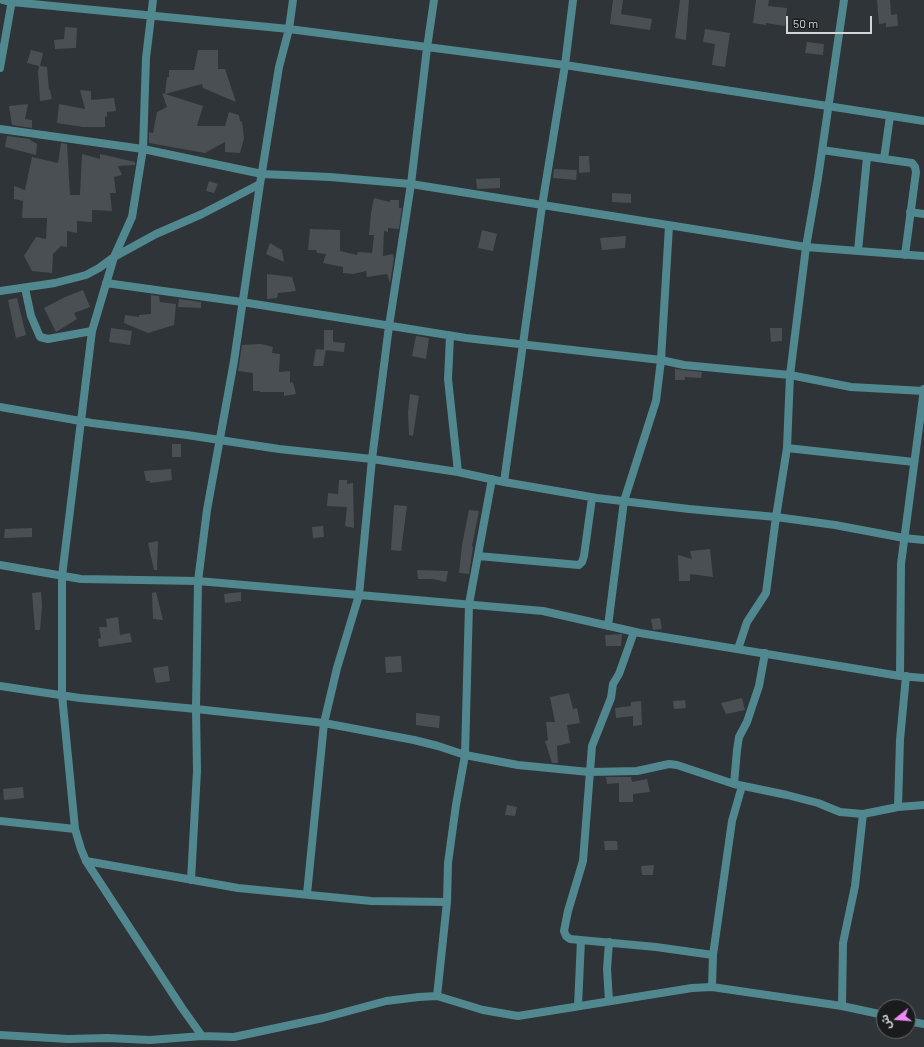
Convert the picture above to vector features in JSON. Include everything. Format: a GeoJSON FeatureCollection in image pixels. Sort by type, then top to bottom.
{"type":"FeatureCollection","features":[{"type":"Feature","properties":{"kind":"street"},"geometry":{"type":"LineString","coordinates":[[3,0],[289,29],[565,66],[924,121]]}},
{"type":"Feature","properties":{"kind":"street"},"geometry":{"type":"LineString","coordinates":[[154,0],[146,58],[143,149],[132,217],[114,257],[92,332],[62,576],[62,695],[75,829],[81,849],[86,861],[182,1008],[202,1036]]}},
{"type":"Feature","properties":{"kind":"street"},"geometry":{"type":"LineString","coordinates":[[191,880],[197,771],[196,708],[198,581],[207,510],[234,361],[260,184],[293,0]]}},
{"type":"Feature","properties":{"kind":"street"},"geometry":{"type":"LineString","coordinates":[[307,894],[324,723],[336,668],[359,595],[372,459],[389,326],[411,184],[434,0]]}},
{"type":"Feature","properties":{"kind":"street"},"geometry":{"type":"LineString","coordinates":[[504,482],[522,345],[542,206],[565,66],[573,0]]}},
{"type":"Feature","properties":{"kind":"street"},"geometry":{"type":"LineString","coordinates":[[738,649],[747,622],[766,593],[787,448],[790,375],[806,247],[829,106],[844,0]]}},
{"type":"Feature","properties":{"kind":"street"},"geometry":{"type":"LineString","coordinates":[[0,68],[12,1]]}},
{"type":"Feature","properties":{"kind":"street"},"geometry":{"type":"LineString","coordinates":[[884,159],[890,116]]}},
{"type":"Feature","properties":{"kind":"street"},"geometry":{"type":"LineString","coordinates":[[0,130],[143,149],[262,174],[330,177],[411,184],[806,247],[924,256]]}},
{"type":"Feature","properties":{"kind":"street"},"geometry":{"type":"LineString","coordinates":[[822,150],[912,163],[916,172],[905,255]]}},
{"type":"Feature","properties":{"kind":"street"},"geometry":{"type":"LineString","coordinates":[[858,251],[867,157]]}},
{"type":"Feature","properties":{"kind":"street"},"geometry":{"type":"LineString","coordinates":[[0,291],[55,284],[86,276],[114,257],[156,234],[202,214],[260,184]]}},
{"type":"Feature","properties":{"kind":"street"},"geometry":{"type":"LineString","coordinates":[[910,212],[924,214]]}},
{"type":"Feature","properties":{"kind":"street"},"geometry":{"type":"LineString","coordinates":[[608,626],[624,501],[654,410],[661,360],[669,226]]}},
{"type":"Feature","properties":{"kind":"street"},"geometry":{"type":"LineString","coordinates":[[106,283],[242,302],[450,336],[522,345],[593,351],[661,360],[684,365],[790,375],[851,387],[924,391],[901,564],[903,676],[898,807]]}},
{"type":"Feature","properties":{"kind":"street"},"geometry":{"type":"LineString","coordinates":[[25,288],[31,316],[40,337],[48,339],[92,332]]}},
{"type":"Feature","properties":{"kind":"street"},"geometry":{"type":"LineString","coordinates":[[450,336],[448,379],[458,472]]}},
{"type":"Feature","properties":{"kind":"street"},"geometry":{"type":"LineString","coordinates":[[0,408],[82,421],[372,459],[458,472],[592,498],[688,510],[776,517],[924,540]]}},
{"type":"Feature","properties":{"kind":"street"},"geometry":{"type":"LineString","coordinates":[[787,448],[914,462]]}},
{"type":"Feature","properties":{"kind":"street"},"geometry":{"type":"LineString","coordinates":[[437,996],[447,902],[448,863],[465,754],[470,604],[492,479]]}},
{"type":"Feature","properties":{"kind":"street"},"geometry":{"type":"LineString","coordinates":[[478,556],[579,565],[584,556],[592,498]]}},
{"type":"Feature","properties":{"kind":"street"},"geometry":{"type":"LineString","coordinates":[[0,565],[81,579],[198,581],[543,611],[634,632],[903,676],[924,678]]}},
{"type":"Feature","properties":{"kind":"street"},"geometry":{"type":"LineString","coordinates":[[634,632],[619,674],[613,684],[611,698],[592,746],[583,861],[564,931],[566,936],[570,939],[609,942],[713,956]]}},
{"type":"Feature","properties":{"kind":"street"},"geometry":{"type":"LineString","coordinates":[[712,987],[713,956],[738,785],[737,750],[740,737],[747,722],[759,686],[765,653]]}},
{"type":"Feature","properties":{"kind":"street"},"geometry":{"type":"LineString","coordinates":[[0,686],[80,698],[196,708],[324,723],[414,740],[465,754],[518,765],[589,772],[637,771],[670,764],[738,785],[787,794],[818,803],[840,812],[863,814],[898,807],[924,805]]}},
{"type":"Feature","properties":{"kind":"street"},"geometry":{"type":"LineString","coordinates":[[842,1006],[843,943],[855,886],[863,814]]}},
{"type":"Feature","properties":{"kind":"street"},"geometry":{"type":"LineString","coordinates":[[0,821],[75,829]]}},
{"type":"Feature","properties":{"kind":"street"},"geometry":{"type":"LineString","coordinates":[[86,861],[238,888],[307,894],[371,902],[447,902]]}},
{"type":"Feature","properties":{"kind":"street"},"geometry":{"type":"LineString","coordinates":[[578,1006],[581,940]]}},
{"type":"Feature","properties":{"kind":"street"},"geometry":{"type":"LineString","coordinates":[[609,942],[607,969],[609,1001]]}},
{"type":"Feature","properties":{"kind":"street"},"geometry":{"type":"LineString","coordinates":[[0,1035],[68,1039],[107,1038],[150,1040],[202,1036],[234,1037],[322,1018],[386,1000],[437,996],[483,1010],[518,1016],[692,988],[712,987],[842,1006],[876,1014]]}},
{"type":"Feature","properties":{"kind":"building"},"geometry":{"type":"Polygon","coordinates":[[[613,0],[623,0],[621,14],[652,19],[650,30],[610,24],[613,0]]]}},
{"type":"Feature","properties":{"kind":"building"},"geometry":{"type":"Polygon","coordinates":[[[680,0],[689,0],[686,40],[675,38],[680,0]]]}},
{"type":"Feature","properties":{"kind":"building"},"geometry":{"type":"Polygon","coordinates":[[[756,0],[769,0],[768,6],[787,8],[785,26],[766,23],[766,25],[753,23],[756,0]]]}},
{"type":"Feature","properties":{"kind":"building"},"geometry":{"type":"Polygon","coordinates":[[[877,0],[890,0],[891,15],[897,14],[898,26],[886,27],[886,23],[879,24],[877,0]]]}},
{"type":"Feature","properties":{"kind":"building"},"geometry":{"type":"Polygon","coordinates":[[[65,27],[77,28],[76,48],[55,49],[54,40],[64,39],[65,27]]]}},
{"type":"Feature","properties":{"kind":"building"},"geometry":{"type":"Polygon","coordinates":[[[705,29],[730,33],[725,67],[712,65],[715,44],[703,42],[705,29]]]}},
{"type":"Feature","properties":{"kind":"building"},"geometry":{"type":"Polygon","coordinates":[[[807,42],[824,44],[823,55],[805,53],[807,42]]]}},
{"type":"Feature","properties":{"kind":"building"},"geometry":{"type":"Polygon","coordinates":[[[31,50],[43,53],[40,66],[47,67],[49,90],[52,99],[40,101],[39,66],[27,63],[31,50]]]}},
{"type":"Feature","properties":{"kind":"building"},"geometry":{"type":"Polygon","coordinates":[[[198,50],[218,50],[218,69],[225,69],[236,102],[203,88],[202,84],[165,94],[169,70],[194,70],[198,50]]]}},
{"type":"Feature","properties":{"kind":"building"},"geometry":{"type":"Polygon","coordinates":[[[80,90],[91,91],[91,100],[114,98],[116,111],[107,112],[107,117],[105,116],[105,127],[83,127],[57,123],[59,104],[85,109],[80,90]]]}},
{"type":"Feature","properties":{"kind":"building"},"geometry":{"type":"Polygon","coordinates":[[[162,93],[203,106],[197,126],[225,126],[229,112],[239,115],[240,121],[242,122],[244,138],[240,153],[225,152],[225,142],[205,153],[149,143],[149,132],[153,133],[157,112],[167,107],[162,93]]]}},
{"type":"Feature","properties":{"kind":"building"},"geometry":{"type":"Polygon","coordinates":[[[28,104],[25,119],[32,120],[32,128],[12,125],[9,106],[28,104]]]}},
{"type":"Feature","properties":{"kind":"building"},"geometry":{"type":"Polygon","coordinates":[[[7,136],[30,139],[37,144],[36,155],[5,147],[7,136]]]}},
{"type":"Feature","properties":{"kind":"building"},"geometry":{"type":"Polygon","coordinates":[[[61,143],[67,144],[70,195],[80,195],[82,154],[100,159],[100,154],[135,162],[135,165],[118,166],[122,175],[114,177],[116,193],[110,193],[112,211],[92,210],[92,222],[77,221],[77,233],[67,231],[67,247],[61,246],[53,254],[52,273],[32,271],[24,256],[36,237],[46,239],[47,218],[22,218],[23,201],[14,199],[14,186],[25,190],[32,157],[58,163],[61,143]]]}},
{"type":"Feature","properties":{"kind":"building"},"geometry":{"type":"Polygon","coordinates":[[[579,156],[589,156],[590,172],[579,173],[579,156]]]}},
{"type":"Feature","properties":{"kind":"building"},"geometry":{"type":"Polygon","coordinates":[[[554,169],[577,170],[576,180],[553,178],[554,169]]]}},
{"type":"Feature","properties":{"kind":"building"},"geometry":{"type":"Polygon","coordinates":[[[500,178],[500,188],[477,189],[476,179],[500,178]]]}},
{"type":"Feature","properties":{"kind":"building"},"geometry":{"type":"Polygon","coordinates":[[[209,181],[218,184],[214,193],[206,191],[209,181]]]}},
{"type":"Feature","properties":{"kind":"building"},"geometry":{"type":"Polygon","coordinates":[[[612,193],[631,194],[631,203],[612,202],[612,193]]]}},
{"type":"Feature","properties":{"kind":"building"},"geometry":{"type":"Polygon","coordinates":[[[374,198],[390,202],[390,200],[399,200],[399,208],[402,208],[399,229],[388,228],[388,232],[384,231],[383,256],[393,254],[394,258],[390,283],[387,274],[367,277],[366,271],[353,274],[343,273],[343,267],[323,263],[326,254],[317,253],[316,250],[308,250],[310,229],[340,230],[340,251],[357,255],[358,252],[372,253],[374,235],[369,235],[374,198]]]}},
{"type":"Feature","properties":{"kind":"building"},"geometry":{"type":"Polygon","coordinates":[[[482,230],[497,234],[493,251],[478,248],[482,230]]]}},
{"type":"Feature","properties":{"kind":"building"},"geometry":{"type":"Polygon","coordinates":[[[626,236],[625,248],[602,250],[600,238],[626,236]]]}},
{"type":"Feature","properties":{"kind":"building"},"geometry":{"type":"Polygon","coordinates":[[[270,243],[282,250],[284,262],[266,254],[270,243]]]}},
{"type":"Feature","properties":{"kind":"building"},"geometry":{"type":"Polygon","coordinates":[[[267,274],[292,277],[296,291],[278,293],[277,298],[267,299],[267,274]]]}},
{"type":"Feature","properties":{"kind":"building"},"geometry":{"type":"Polygon","coordinates":[[[83,290],[90,307],[74,313],[77,319],[56,332],[44,308],[83,290]]]}},
{"type":"Feature","properties":{"kind":"building"},"geometry":{"type":"Polygon","coordinates":[[[151,295],[159,296],[160,302],[176,304],[174,325],[148,333],[124,323],[125,315],[139,317],[139,315],[151,314],[151,295]]]}},
{"type":"Feature","properties":{"kind":"building"},"geometry":{"type":"Polygon","coordinates":[[[17,298],[26,335],[16,338],[8,300],[17,298]]]}},
{"type":"Feature","properties":{"kind":"building"},"geometry":{"type":"Polygon","coordinates":[[[179,299],[201,302],[201,308],[178,307],[179,299]]]}},
{"type":"Feature","properties":{"kind":"building"},"geometry":{"type":"Polygon","coordinates":[[[111,328],[132,331],[130,345],[109,342],[111,328]]]}},
{"type":"Feature","properties":{"kind":"building"},"geometry":{"type":"Polygon","coordinates":[[[770,328],[782,328],[782,341],[771,342],[770,328]]]}},
{"type":"Feature","properties":{"kind":"building"},"geometry":{"type":"Polygon","coordinates":[[[324,330],[333,330],[333,342],[345,343],[344,352],[324,350],[324,330]]]}},
{"type":"Feature","properties":{"kind":"building"},"geometry":{"type":"Polygon","coordinates":[[[416,336],[429,338],[426,359],[412,356],[416,336]]]}},
{"type":"Feature","properties":{"kind":"building"},"geometry":{"type":"Polygon","coordinates":[[[261,344],[273,347],[272,353],[280,354],[279,372],[290,371],[290,383],[293,382],[296,394],[284,396],[284,392],[253,391],[253,373],[238,371],[242,345],[261,344]]]}},
{"type":"Feature","properties":{"kind":"building"},"geometry":{"type":"Polygon","coordinates":[[[316,349],[326,350],[323,366],[313,366],[316,349]]]}},
{"type":"Feature","properties":{"kind":"building"},"geometry":{"type":"Polygon","coordinates":[[[675,369],[702,372],[701,378],[685,377],[685,380],[675,380],[675,369]]]}},
{"type":"Feature","properties":{"kind":"building"},"geometry":{"type":"Polygon","coordinates":[[[410,394],[419,396],[413,436],[409,435],[408,412],[410,394]]]}},
{"type":"Feature","properties":{"kind":"building"},"geometry":{"type":"Polygon","coordinates":[[[172,444],[181,444],[181,457],[172,457],[172,444]]]}},
{"type":"Feature","properties":{"kind":"building"},"geometry":{"type":"Polygon","coordinates":[[[171,469],[172,480],[150,483],[150,481],[146,481],[144,471],[171,469]]]}},
{"type":"Feature","properties":{"kind":"building"},"geometry":{"type":"Polygon","coordinates":[[[339,480],[347,480],[347,484],[353,483],[354,528],[345,526],[347,507],[327,506],[328,493],[338,494],[339,480]]]}},
{"type":"Feature","properties":{"kind":"building"},"geometry":{"type":"Polygon","coordinates":[[[394,505],[407,506],[401,551],[391,550],[394,505]]]}},
{"type":"Feature","properties":{"kind":"building"},"geometry":{"type":"Polygon","coordinates":[[[469,510],[479,511],[472,546],[469,574],[459,573],[462,545],[469,510]]]}},
{"type":"Feature","properties":{"kind":"building"},"geometry":{"type":"Polygon","coordinates":[[[323,526],[324,537],[313,538],[312,527],[323,526]]]}},
{"type":"Feature","properties":{"kind":"building"},"geometry":{"type":"Polygon","coordinates":[[[32,528],[32,537],[4,538],[5,529],[32,528]]]}},
{"type":"Feature","properties":{"kind":"building"},"geometry":{"type":"Polygon","coordinates":[[[158,541],[157,570],[154,570],[148,543],[158,541]]]}},
{"type":"Feature","properties":{"kind":"building"},"geometry":{"type":"Polygon","coordinates":[[[710,549],[713,577],[690,574],[690,581],[679,581],[678,555],[692,559],[690,551],[710,549]]]}},
{"type":"Feature","properties":{"kind":"building"},"geometry":{"type":"Polygon","coordinates":[[[417,570],[448,571],[446,582],[433,579],[418,579],[417,570]]]}},
{"type":"Feature","properties":{"kind":"building"},"geometry":{"type":"Polygon","coordinates":[[[41,592],[42,607],[40,630],[35,630],[32,593],[41,592]]]}},
{"type":"Feature","properties":{"kind":"building"},"geometry":{"type":"Polygon","coordinates":[[[156,592],[163,620],[153,619],[152,593],[156,592]]]}},
{"type":"Feature","properties":{"kind":"building"},"geometry":{"type":"Polygon","coordinates":[[[241,592],[241,601],[225,603],[224,594],[241,592]]]}},
{"type":"Feature","properties":{"kind":"building"},"geometry":{"type":"Polygon","coordinates":[[[118,617],[120,635],[130,633],[132,642],[99,647],[98,639],[101,638],[99,627],[107,627],[106,619],[118,617]]]}},
{"type":"Feature","properties":{"kind":"building"},"geometry":{"type":"Polygon","coordinates":[[[660,618],[662,629],[653,630],[651,619],[660,618]]]}},
{"type":"Feature","properties":{"kind":"building"},"geometry":{"type":"Polygon","coordinates":[[[622,634],[621,646],[606,646],[605,635],[622,634]]]}},
{"type":"Feature","properties":{"kind":"building"},"geometry":{"type":"Polygon","coordinates":[[[401,656],[402,672],[386,673],[385,657],[401,656]]]}},
{"type":"Feature","properties":{"kind":"building"},"geometry":{"type":"Polygon","coordinates":[[[168,666],[170,681],[156,683],[153,668],[168,666]]]}},
{"type":"Feature","properties":{"kind":"building"},"geometry":{"type":"Polygon","coordinates":[[[569,693],[573,709],[577,708],[580,723],[567,725],[570,743],[557,746],[558,763],[552,763],[545,741],[548,740],[546,722],[555,722],[550,697],[569,693]]]}},
{"type":"Feature","properties":{"kind":"building"},"geometry":{"type":"Polygon","coordinates":[[[742,698],[745,710],[726,714],[721,703],[742,698]]]}},
{"type":"Feature","properties":{"kind":"building"},"geometry":{"type":"Polygon","coordinates":[[[685,700],[686,708],[674,709],[673,701],[685,700]]]}},
{"type":"Feature","properties":{"kind":"building"},"geometry":{"type":"Polygon","coordinates":[[[641,701],[642,725],[633,726],[633,716],[616,718],[615,708],[631,706],[631,702],[641,701]]]}},
{"type":"Feature","properties":{"kind":"building"},"geometry":{"type":"Polygon","coordinates":[[[416,713],[440,716],[439,728],[416,725],[416,713]]]}},
{"type":"Feature","properties":{"kind":"building"},"geometry":{"type":"Polygon","coordinates":[[[606,777],[631,777],[632,782],[647,779],[650,792],[633,794],[633,802],[619,802],[619,783],[607,784],[606,777]]]}},
{"type":"Feature","properties":{"kind":"building"},"geometry":{"type":"Polygon","coordinates":[[[23,787],[24,798],[4,800],[3,789],[23,787]]]}},
{"type":"Feature","properties":{"kind":"building"},"geometry":{"type":"Polygon","coordinates":[[[507,805],[517,807],[515,816],[505,815],[507,805]]]}},
{"type":"Feature","properties":{"kind":"building"},"geometry":{"type":"Polygon","coordinates":[[[604,841],[617,841],[618,850],[605,850],[604,841]]]}},
{"type":"Feature","properties":{"kind":"building"},"geometry":{"type":"Polygon","coordinates":[[[654,865],[653,875],[642,875],[641,866],[654,865]]]}}]}
